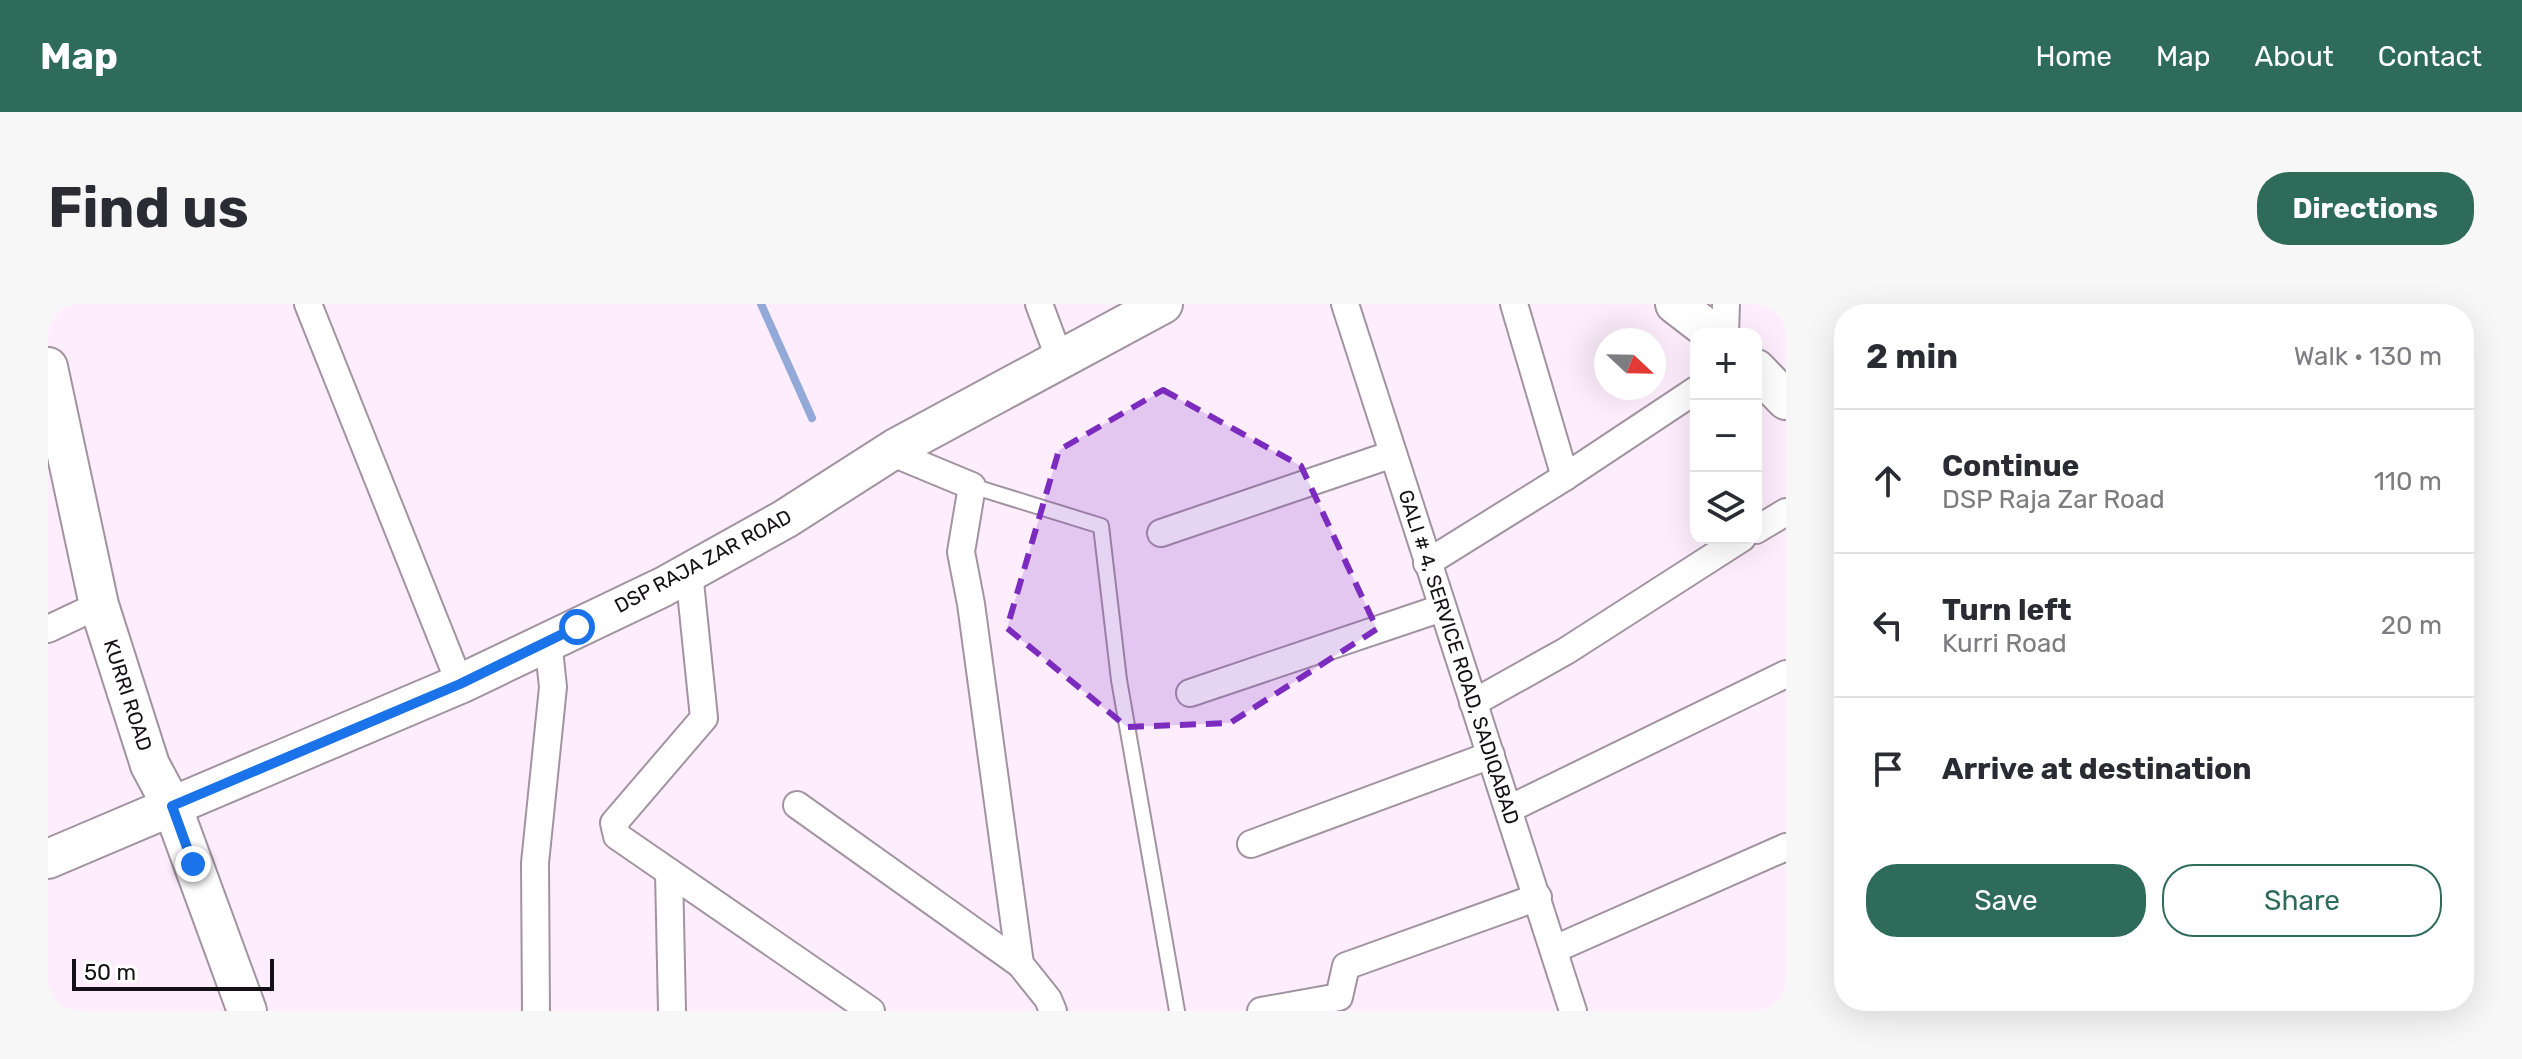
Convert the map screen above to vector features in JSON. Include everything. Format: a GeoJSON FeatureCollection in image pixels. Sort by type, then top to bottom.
{"type":"FeatureCollection","features":[{"type":"Feature","properties":{"kind":"street"},"geometry":{"type":"LineString","coordinates":[[308,304],[460,684]]}},
{"type":"Feature","properties":{"kind":"street"},"geometry":{"type":"LineString","coordinates":[[1039,304],[1060,360]]}},
{"type":"Feature","properties":{"kind":"street","name":"DSP RAJA ZAR ROAD"},"geometry":{"type":"LineString","coordinates":[[48,859],[460,684],[689,572],[785,519],[890,452],[1163,304]]}},
{"type":"Feature","properties":{"kind":"street","name":"GALI # 4, SERVICE ROAD, SADIQABAD"},"geometry":{"type":"LineString","coordinates":[[1345,304],[1573,1011]]}},
{"type":"Feature","properties":{"kind":"street"},"geometry":{"type":"LineString","coordinates":[[1514,304],[1565,477]]}},
{"type":"Feature","properties":{"kind":"street"},"geometry":{"type":"LineString","coordinates":[[1675,304],[1706,328]]}},
{"type":"Feature","properties":{"kind":"street"},"geometry":{"type":"LineString","coordinates":[[1725,328],[1726,304]]}},
{"type":"Feature","properties":{"kind":"street","name":"KURRI ROAD"},"geometry":{"type":"LineString","coordinates":[[48,367],[99,605],[150,765],[172,806],[247,1011]]}},
{"type":"Feature","properties":{"kind":"street"},"geometry":{"type":"LineString","coordinates":[[1762,375],[1786,400]]}},
{"type":"Feature","properties":{"kind":"street"},"geometry":{"type":"LineString","coordinates":[[1427,563],[1690,394]]}},
{"type":"Feature","properties":{"kind":"street"},"geometry":{"type":"LineString","coordinates":[[890,452],[972,486],[961,552],[971,604],[1020,964]]}},
{"type":"Feature","properties":{"kind":"street"},"geometry":{"type":"LineString","coordinates":[[1161,533],[1393,454]]}},
{"type":"Feature","properties":{"kind":"street"},"geometry":{"type":"LineString","coordinates":[[1762,526],[1786,512]]}},
{"type":"Feature","properties":{"kind":"street"},"geometry":{"type":"LineString","coordinates":[[1473,703],[1566,651],[1733,544]]}},
{"type":"Feature","properties":{"kind":"street"},"geometry":{"type":"LineString","coordinates":[[689,572],[704,718],[614,823],[617,836],[871,1011]]}},
{"type":"Feature","properties":{"kind":"street"},"geometry":{"type":"LineString","coordinates":[[48,629],[99,605]]}},
{"type":"Feature","properties":{"kind":"street"},"geometry":{"type":"LineString","coordinates":[[1190,693],[1442,608]]}},
{"type":"Feature","properties":{"kind":"street"},"geometry":{"type":"LineString","coordinates":[[536,1011],[535,863],[553,687],[548,640]]}},
{"type":"Feature","properties":{"kind":"street"},"geometry":{"type":"LineString","coordinates":[[1509,809],[1786,674]]}},
{"type":"Feature","properties":{"kind":"street"},"geometry":{"type":"LineString","coordinates":[[1251,844],[1491,755]]}},
{"type":"Feature","properties":{"kind":"street"},"geometry":{"type":"LineString","coordinates":[[797,805],[1020,964],[1048,999],[1053,1011]]}},
{"type":"Feature","properties":{"kind":"street"},"geometry":{"type":"LineString","coordinates":[[1555,949],[1786,847]]}},
{"type":"Feature","properties":{"kind":"street"},"geometry":{"type":"LineString","coordinates":[[669,872],[672,1011]]}},
{"type":"Feature","properties":{"kind":"street"},"geometry":{"type":"LineString","coordinates":[[1261,1011],[1339,997],[1346,966],[1538,897]]}},
{"type":"Feature","properties":{"kind":"lane"},"geometry":{"type":"LineString","coordinates":[[972,486],[1101,526],[1119,680],[1177,1011]]}},
{"type":"Feature","properties":{"kind":"highlighted area"},"geometry":{"type":"Polygon","coordinates":[[[1163,390],[1301,466],[1377,629],[1230,723],[1127,727],[1007,628],[1059,450],[1163,390]]]}},
{"type":"Feature","properties":{"kind":"waterway"},"geometry":{"type":"LineString","coordinates":[[761,304],[812,418]]}},
{"type":"Feature","properties":{"kind":"route"},"geometry":{"type":"LineString","coordinates":[[193,864],[172,806],[460,684],[577,627]]}}]}
